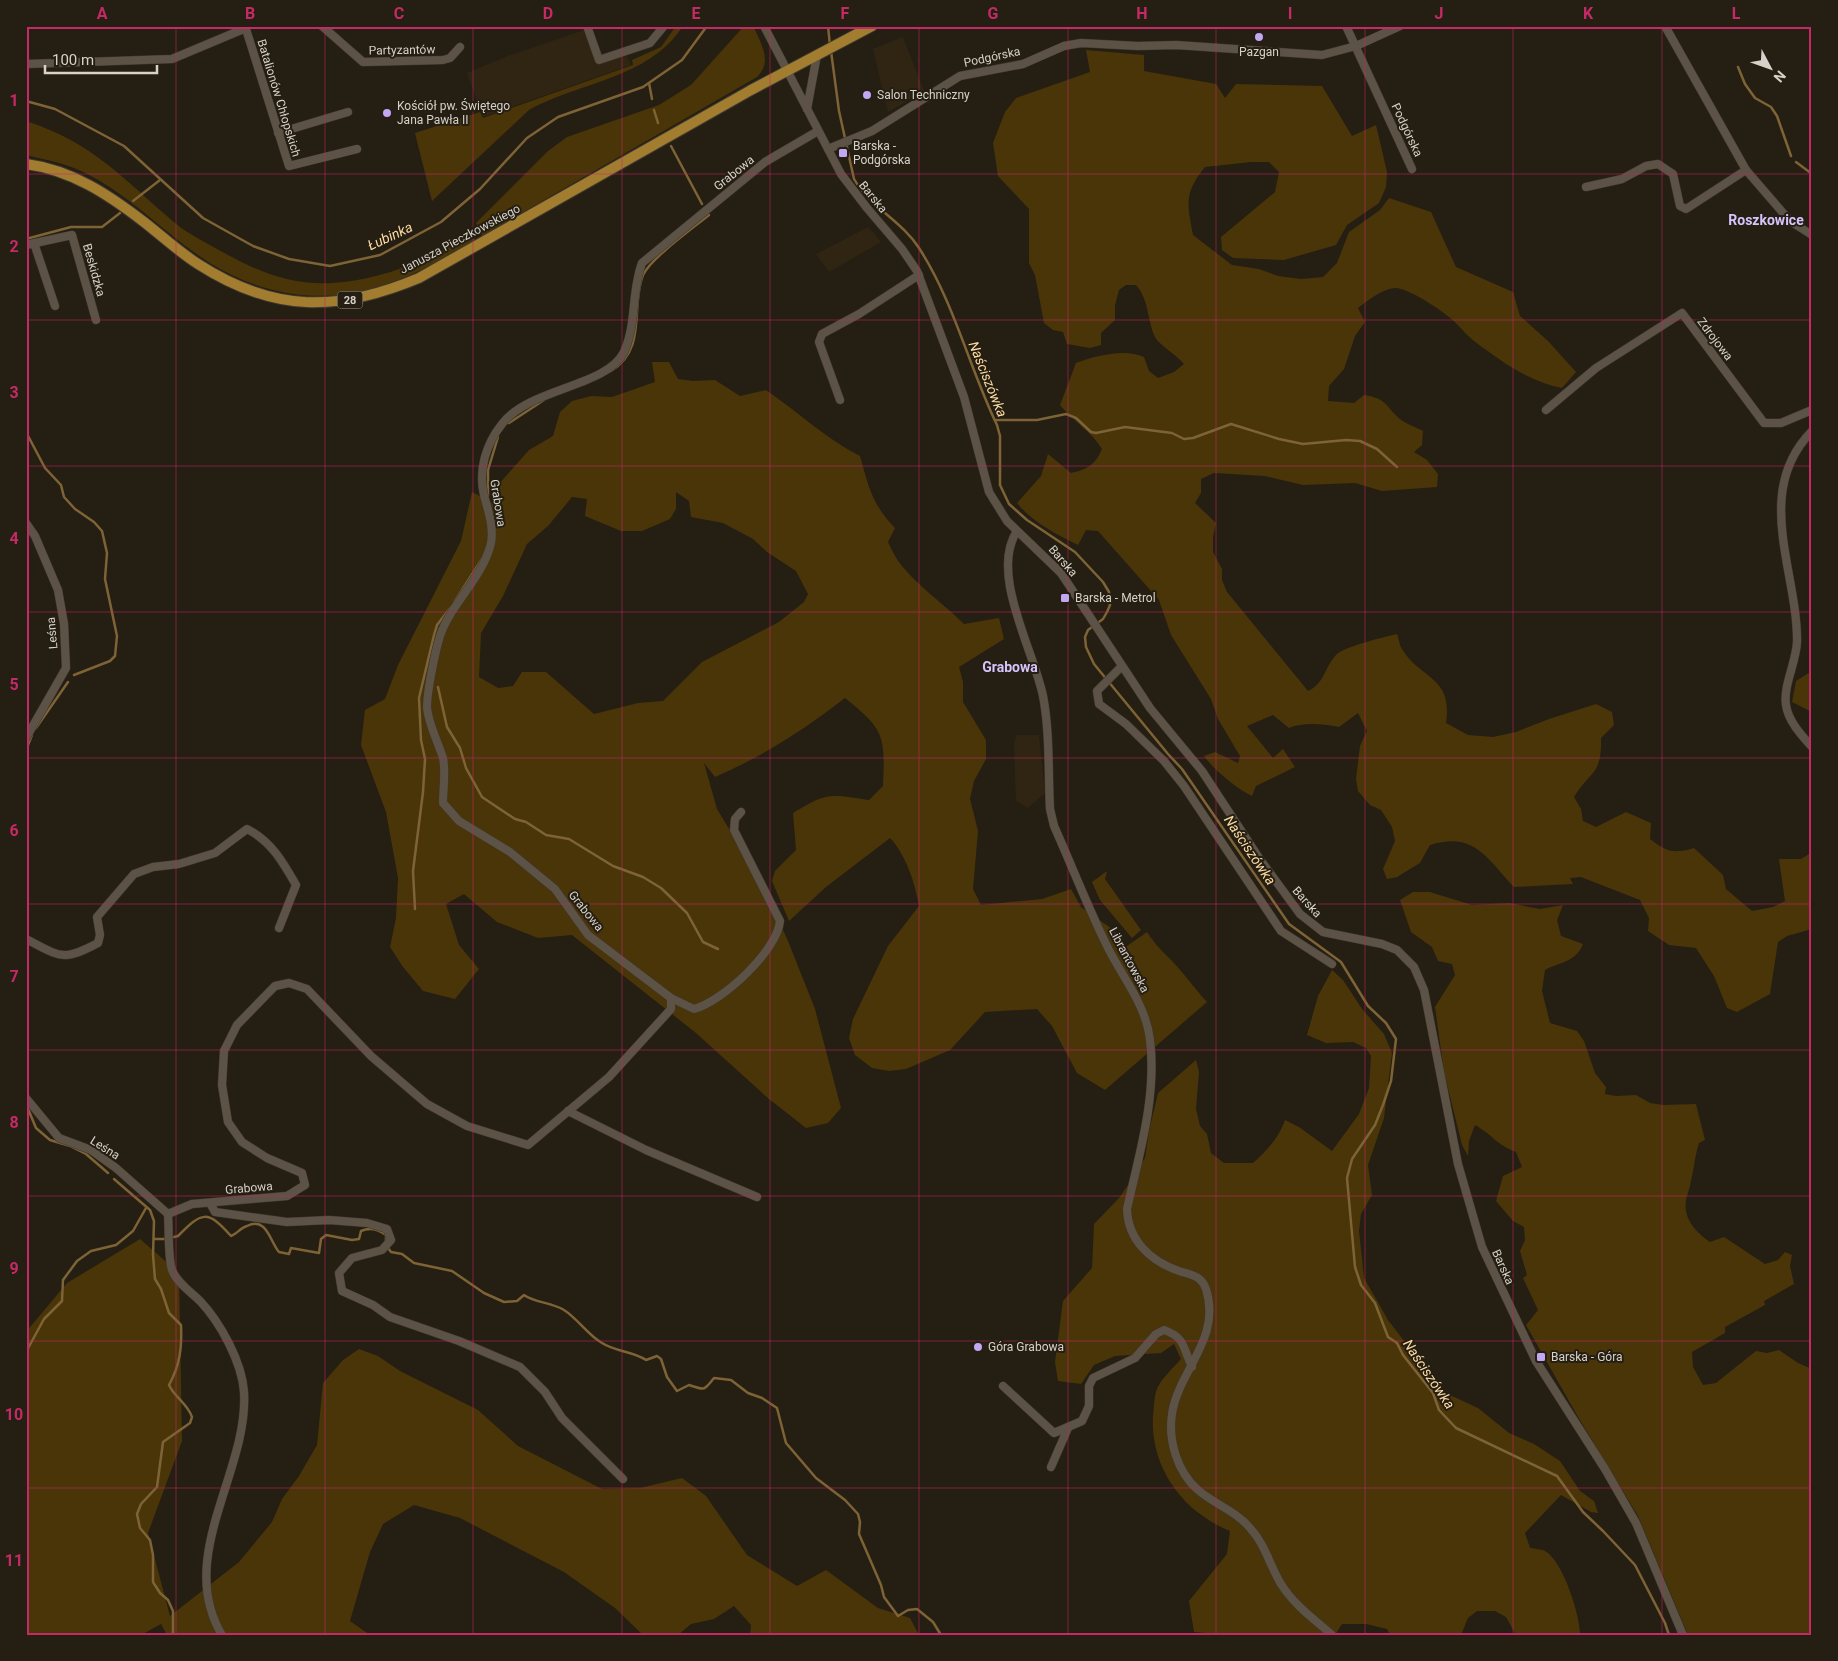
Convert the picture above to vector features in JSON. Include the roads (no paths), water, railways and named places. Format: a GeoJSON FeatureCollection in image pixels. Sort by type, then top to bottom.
{"type":"FeatureCollection","features":[{"type":"Feature","properties":{"kind":"main road","name":"28"},"geometry":{"type":"LineString","coordinates":[[788,71],[872,26]]}},
{"type":"Feature","properties":{"kind":"main road","name":"Janusza Pieczkowskiego"},"geometry":{"type":"LineString","coordinates":[[26,164],[66,174],[102,191],[196,263],[237,286],[260,295],[296,302],[349,301],[373,296],[419,278],[788,71]]}},
{"type":"Feature","properties":{"kind":"street","name":"Partyzantów"},"geometry":{"type":"LineString","coordinates":[[322,26],[363,62],[444,60],[450,58],[460,47]]}},
{"type":"Feature","properties":{"kind":"street"},"geometry":{"type":"LineString","coordinates":[[587,26],[599,60],[650,43],[664,26]]}},
{"type":"Feature","properties":{"kind":"street","name":"Barska"},"geometry":{"type":"LineString","coordinates":[[764,26],[818,132],[852,190],[902,248],[918,275],[964,397],[989,492],[1007,521],[1061,573],[1157,719],[1202,771],[1259,858],[1300,914],[1323,932],[1391,947],[1403,955],[1417,972],[1424,990],[1458,1164],[1482,1246],[1536,1361],[1605,1468],[1636,1523],[1683,1635]]}},
{"type":"Feature","properties":{"kind":"street","name":"Podgórska"},"geometry":{"type":"LineString","coordinates":[[1346,26],[1412,169]]}},
{"type":"Feature","properties":{"kind":"street","name":"Podgórska"},"geometry":{"type":"LineString","coordinates":[[828,149],[872,131],[960,76],[1023,64],[1064,46],[1081,43],[1138,46],[1176,45],[1322,55],[1356,46],[1400,26]]}},
{"type":"Feature","properties":{"kind":"street"},"geometry":{"type":"LineString","coordinates":[[1665,26],[1746,170],[1790,221],[1812,236]]}},
{"type":"Feature","properties":{"kind":"street"},"geometry":{"type":"LineString","coordinates":[[26,64],[172,59],[245,27]]}},
{"type":"Feature","properties":{"kind":"street","name":"Batalionów Chłopskich"},"geometry":{"type":"LineString","coordinates":[[245,27],[288,166],[357,149]]}},
{"type":"Feature","properties":{"kind":"street"},"geometry":{"type":"LineString","coordinates":[[807,109],[821,54]]}},
{"type":"Feature","properties":{"kind":"street"},"geometry":{"type":"LineString","coordinates":[[278,133],[348,112]]}},
{"type":"Feature","properties":{"kind":"street","name":"Grabowa"},"geometry":{"type":"LineString","coordinates":[[172,1213],[192,1204],[286,1196],[306,1185],[302,1173],[267,1158],[242,1142],[228,1122],[222,1085],[224,1051],[237,1025],[275,986],[289,983],[307,989],[371,1056],[427,1104],[468,1126],[528,1145],[609,1077],[671,1009],[671,998],[588,935],[555,889],[510,852],[459,821],[442,803],[443,761],[427,708],[444,625],[486,556],[491,542],[492,529],[483,492],[482,469],[490,441],[503,422],[523,406],[600,374],[614,364],[623,354],[631,332],[637,275],[642,263],[765,162],[818,132]]}},
{"type":"Feature","properties":{"kind":"street"},"geometry":{"type":"LineString","coordinates":[[1586,187],[1622,180],[1646,166],[1658,164],[1673,174],[1680,206],[1686,209],[1746,170]]}},
{"type":"Feature","properties":{"kind":"street","name":"Beskidzka"},"geometry":{"type":"LineString","coordinates":[[55,306],[30,244],[72,235],[96,320]]}},
{"type":"Feature","properties":{"kind":"street"},"geometry":{"type":"LineString","coordinates":[[840,400],[819,342],[822,334],[867,310],[918,275]]}},
{"type":"Feature","properties":{"kind":"street","name":"Zdrojowa"},"geometry":{"type":"LineString","coordinates":[[1546,410],[1596,368],[1682,313],[1764,423],[1782,423],[1812,410]]}},
{"type":"Feature","properties":{"kind":"street"},"geometry":{"type":"LineString","coordinates":[[1812,431],[1796,452],[1789,468],[1780,514],[1796,643],[1792,674],[1787,688],[1786,705],[1789,717],[1812,746]]}},
{"type":"Feature","properties":{"kind":"street","name":"Leśna"},"geometry":{"type":"LineString","coordinates":[[26,522],[35,536],[58,590],[64,624],[66,668],[26,738]]}},
{"type":"Feature","properties":{"kind":"street","name":"Librantowska"},"geometry":{"type":"LineString","coordinates":[[1016,531],[1008,548],[1011,595],[1043,696],[1050,809],[1054,826],[1108,947],[1137,999],[1145,1018],[1150,1041],[1147,1117],[1127,1209],[1127,1221],[1131,1234],[1148,1253],[1167,1266],[1195,1275],[1202,1280],[1206,1290],[1208,1310],[1202,1349],[1192,1366],[1172,1413],[1171,1434],[1174,1453],[1183,1471],[1197,1490],[1250,1527],[1273,1565],[1281,1583],[1292,1598],[1332,1635]]}},
{"type":"Feature","properties":{"kind":"street"},"geometry":{"type":"LineString","coordinates":[[1122,666],[1097,691],[1099,704],[1126,724],[1164,761],[1184,786],[1281,930],[1332,964]]}},
{"type":"Feature","properties":{"kind":"street"},"geometry":{"type":"LineString","coordinates":[[671,998],[694,1009],[712,1002],[756,964],[776,938],[780,921],[734,830],[735,819],[741,812]]}},
{"type":"Feature","properties":{"kind":"street"},"geometry":{"type":"LineString","coordinates":[[26,940],[57,955],[75,955],[98,943],[100,934],[97,917],[134,874],[153,867],[180,864],[215,853],[247,829],[263,837],[282,861],[296,885],[279,928]]}},
{"type":"Feature","properties":{"kind":"street","name":"Leśna"},"geometry":{"type":"LineString","coordinates":[[26,1098],[59,1138],[92,1150],[172,1213]]}},
{"type":"Feature","properties":{"kind":"street"},"geometry":{"type":"LineString","coordinates":[[568,1111],[646,1150],[757,1197]]}},
{"type":"Feature","properties":{"kind":"street"},"geometry":{"type":"LineString","coordinates":[[210,1202],[215,1212],[235,1216],[287,1222],[329,1220],[367,1223],[387,1229],[391,1240],[382,1250],[352,1258],[338,1273],[342,1291],[373,1305],[390,1317],[459,1341],[520,1367],[546,1392],[562,1418],[623,1479]]}},
{"type":"Feature","properties":{"kind":"street"},"geometry":{"type":"LineString","coordinates":[[172,1213],[172,1271],[221,1328],[244,1390],[244,1411],[239,1436],[214,1524],[206,1571],[207,1596],[222,1635]]}},
{"type":"Feature","properties":{"kind":"street"},"geometry":{"type":"LineString","coordinates":[[1003,1386],[1054,1434],[1082,1422],[1089,1406],[1089,1386],[1093,1378],[1135,1358],[1156,1334],[1164,1330],[1175,1333],[1182,1342],[1192,1366]]}},
{"type":"Feature","properties":{"kind":"street"},"geometry":{"type":"LineString","coordinates":[[1051,1466],[1068,1428]]}},
{"type":"Feature","properties":{"kind":"waterway","name":"Łubinka"},"geometry":{"type":"LineString","coordinates":[[26,101],[55,109],[124,146],[203,218],[253,246],[289,259],[330,266],[380,255],[441,222],[480,189],[527,138],[558,117],[643,87],[682,60],[707,26]]}},
{"type":"Feature","properties":{"kind":"waterway","name":"Naściszówka"},"geometry":{"type":"LineString","coordinates":[[828,26],[830,46]]}},
{"type":"Feature","properties":{"kind":"waterway","name":"Naściszówka"},"geometry":{"type":"LineString","coordinates":[[831,51],[839,111],[854,179],[869,198],[912,238],[942,290],[997,425],[1000,436],[1000,485],[1009,504],[1027,520],[1075,552],[1103,582],[1109,592],[1110,605],[1107,612],[1103,619],[1088,630],[1085,637],[1086,647],[1094,664],[1182,769],[1289,924],[1341,962],[1368,1006],[1386,1023],[1396,1039],[1391,1081],[1383,1105],[1375,1125],[1352,1159],[1347,1178],[1355,1267],[1361,1285],[1375,1303],[1388,1337],[1397,1343],[1403,1355],[1433,1393],[1439,1410],[1456,1428],[1557,1476],[1583,1512],[1635,1565],[1665,1623],[1669,1635]]}},
{"type":"Feature","properties":{"kind":"waterway"},"geometry":{"type":"LineString","coordinates":[[1738,67],[1745,84],[1755,98],[1771,107],[1777,116],[1791,156]]}},
{"type":"Feature","properties":{"kind":"waterway"},"geometry":{"type":"LineString","coordinates":[[649,83],[652,99]]}},
{"type":"Feature","properties":{"kind":"waterway"},"geometry":{"type":"LineString","coordinates":[[654,110],[658,123]]}},
{"type":"Feature","properties":{"kind":"waterway"},"geometry":{"type":"LineString","coordinates":[[671,146],[702,204]]}},
{"type":"Feature","properties":{"kind":"waterway"},"geometry":{"type":"LineString","coordinates":[[1796,162],[1812,174]]}},
{"type":"Feature","properties":{"kind":"waterway"},"geometry":{"type":"LineString","coordinates":[[133,201],[160,180]]}},
{"type":"Feature","properties":{"kind":"waterway"},"geometry":{"type":"LineString","coordinates":[[26,239],[71,227],[102,227],[120,213]]}},
{"type":"Feature","properties":{"kind":"waterway"},"geometry":{"type":"LineString","coordinates":[[611,371],[622,362],[630,351],[636,326],[639,287],[647,268],[663,252],[709,215]]}},
{"type":"Feature","properties":{"kind":"waterway"},"geometry":{"type":"LineString","coordinates":[[509,423],[544,400]]}},
{"type":"Feature","properties":{"kind":"waterway"},"geometry":{"type":"LineString","coordinates":[[995,420],[1037,420],[1066,414],[1076,418],[1091,432],[1096,433],[1125,427],[1172,433],[1184,439],[1193,438],[1231,424],[1279,439],[1303,444],[1346,440],[1360,441],[1377,449],[1397,467]]}},
{"type":"Feature","properties":{"kind":"waterway"},"geometry":{"type":"LineString","coordinates":[[26,432],[45,468],[61,485],[64,497],[75,509],[94,522],[102,531],[107,553],[105,579],[117,636],[115,656],[110,661],[74,675]]}},
{"type":"Feature","properties":{"kind":"waterway"},"geometry":{"type":"LineString","coordinates":[[488,496],[488,470],[498,437]]}},
{"type":"Feature","properties":{"kind":"waterway"},"geometry":{"type":"LineString","coordinates":[[455,601],[482,559]]}},
{"type":"Feature","properties":{"kind":"waterway"},"geometry":{"type":"LineString","coordinates":[[415,909],[413,871],[423,792],[425,759],[421,740],[419,698],[437,625],[451,607]]}},
{"type":"Feature","properties":{"kind":"waterway"},"geometry":{"type":"LineString","coordinates":[[36,728],[68,682]]}},
{"type":"Feature","properties":{"kind":"waterway"},"geometry":{"type":"LineString","coordinates":[[438,687],[447,727],[460,748],[466,768],[482,797],[515,819],[526,822],[546,835],[569,839],[613,866],[643,877],[661,888],[687,913],[703,942],[718,949]]}},
{"type":"Feature","properties":{"kind":"waterway"},"geometry":{"type":"LineString","coordinates":[[26,750],[32,735]]}},
{"type":"Feature","properties":{"kind":"waterway"},"geometry":{"type":"LineString","coordinates":[[26,1104],[36,1128],[50,1140],[70,1146],[86,1154],[108,1173]]}},
{"type":"Feature","properties":{"kind":"waterway"},"geometry":{"type":"LineString","coordinates":[[114,1179],[150,1210],[154,1221],[153,1255],[155,1279],[161,1289],[169,1313],[181,1325],[180,1356],[169,1385],[192,1417],[190,1423],[163,1442],[157,1487],[141,1504],[137,1514],[140,1528],[150,1540],[153,1555],[153,1582],[160,1593],[168,1600],[173,1611],[173,1635]]}},
{"type":"Feature","properties":{"kind":"waterway"},"geometry":{"type":"LineString","coordinates":[[26,1352],[44,1319],[62,1301],[63,1280],[77,1261],[91,1251],[116,1245],[133,1231],[146,1208]]}},
{"type":"Feature","properties":{"kind":"waterway"},"geometry":{"type":"LineString","coordinates":[[174,1237],[178,1236],[193,1222],[204,1217],[216,1221],[231,1236],[245,1227],[259,1224],[264,1227],[279,1252],[289,1254],[291,1248],[319,1253],[321,1239],[326,1235],[352,1240],[359,1239],[361,1231],[368,1229],[374,1229],[383,1233],[386,1235],[386,1241]]}},
{"type":"Feature","properties":{"kind":"waterway"},"geometry":{"type":"LineString","coordinates":[[154,1239],[165,1239]]}},
{"type":"Feature","properties":{"kind":"waterway"},"geometry":{"type":"LineString","coordinates":[[388,1248],[391,1252],[402,1254],[414,1263],[452,1271],[484,1293],[504,1302],[517,1301],[524,1295],[533,1300],[559,1307],[592,1336],[607,1346],[646,1360],[657,1356],[661,1359],[667,1377],[677,1391],[689,1385],[702,1389],[714,1378],[731,1380],[748,1393],[762,1398],[777,1408],[786,1443],[816,1478],[845,1500],[858,1514],[860,1522],[859,1534],[881,1585],[884,1597],[898,1616],[908,1610],[917,1609],[933,1622],[941,1635]]}},
{"type":"Feature","properties":{"kind":"place","name":"Pazgan"},"geometry":{"type":"Point","coordinates":[1259,37]}},
{"type":"Feature","properties":{"kind":"place","name":"Salon Techniczny"},"geometry":{"type":"Point","coordinates":[867,95]}},
{"type":"Feature","properties":{"kind":"place","name":"Kościół pw. Świętego Jana Pawła II"},"geometry":{"type":"Point","coordinates":[387,113]}},
{"type":"Feature","properties":{"kind":"place","name":"Barska - Podgórska"},"geometry":{"type":"Point","coordinates":[843,153]}},
{"type":"Feature","properties":{"kind":"place","name":"Barska - Metrol"},"geometry":{"type":"Point","coordinates":[1065,598]}},
{"type":"Feature","properties":{"kind":"place","name":"Góra Grabowa"},"geometry":{"type":"Point","coordinates":[978,1347]}},
{"type":"Feature","properties":{"kind":"place","name":"Barska - Góra"},"geometry":{"type":"Point","coordinates":[1541,1357]}},
{"type":"Feature","properties":{"kind":"district","name":"Roszkowice"},"geometry":{"type":"Point","coordinates":[1766,220]}},
{"type":"Feature","properties":{"kind":"district","name":"Grabowa"},"geometry":{"type":"Point","coordinates":[1010,667]}}]}
